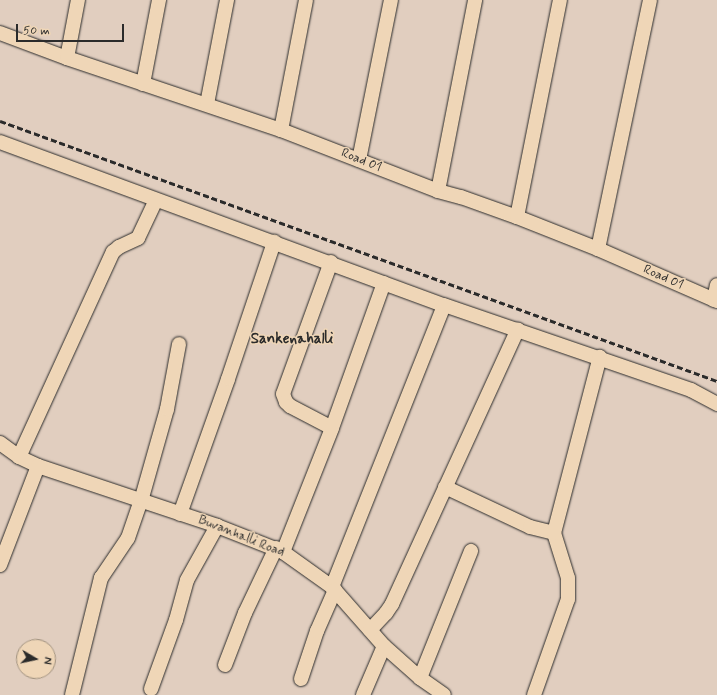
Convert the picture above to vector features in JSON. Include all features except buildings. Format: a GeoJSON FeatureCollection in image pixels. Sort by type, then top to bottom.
{"type":"FeatureCollection","features":[{"type":"Feature","properties":{"kind":"street"},"geometry":{"type":"LineString","coordinates":[[67,58],[78,0]]}},
{"type":"Feature","properties":{"kind":"street"},"geometry":{"type":"LineString","coordinates":[[143,84],[159,0]]}},
{"type":"Feature","properties":{"kind":"street"},"geometry":{"type":"LineString","coordinates":[[207,104],[227,0]]}},
{"type":"Feature","properties":{"kind":"street"},"geometry":{"type":"LineString","coordinates":[[281,130],[306,0]]}},
{"type":"Feature","properties":{"kind":"street"},"geometry":{"type":"LineString","coordinates":[[359,160],[391,0]]}},
{"type":"Feature","properties":{"kind":"street"},"geometry":{"type":"LineString","coordinates":[[438,191],[475,0]]}},
{"type":"Feature","properties":{"kind":"street"},"geometry":{"type":"LineString","coordinates":[[517,217],[560,0]]}},
{"type":"Feature","properties":{"kind":"street"},"geometry":{"type":"LineString","coordinates":[[598,249],[650,0]]}},
{"type":"Feature","properties":{"kind":"street","name":"Road 01"},"geometry":{"type":"LineString","coordinates":[[0,33],[67,58],[281,130],[438,191],[461,197],[517,217],[598,249],[715,300]]}},
{"type":"Feature","properties":{"kind":"street"},"geometry":{"type":"LineString","coordinates":[[0,142],[156,200],[331,262],[444,305],[600,357],[691,390],[717,404]]}},
{"type":"Feature","properties":{"kind":"street"},"geometry":{"type":"LineString","coordinates":[[19,457],[113,252],[119,247],[138,238],[156,200]]}},
{"type":"Feature","properties":{"kind":"street"},"geometry":{"type":"LineString","coordinates":[[180,514],[228,379],[274,242]]}},
{"type":"Feature","properties":{"kind":"street"},"geometry":{"type":"LineString","coordinates":[[331,262],[283,394],[286,402],[290,406],[332,428]]}},
{"type":"Feature","properties":{"kind":"street"},"geometry":{"type":"LineString","coordinates":[[225,665],[246,613],[280,550],[332,428],[384,283]]}},
{"type":"Feature","properties":{"kind":"street"},"geometry":{"type":"LineString","coordinates":[[715,300],[717,285]]}},
{"type":"Feature","properties":{"kind":"street"},"geometry":{"type":"LineString","coordinates":[[301,679],[312,644],[444,305]]}},
{"type":"Feature","properties":{"kind":"street"},"geometry":{"type":"LineString","coordinates":[[370,630],[386,613],[392,604],[518,329]]}},
{"type":"Feature","properties":{"kind":"street"},"geometry":{"type":"LineString","coordinates":[[72,695],[101,578],[128,538],[141,501],[167,409],[179,344]]}},
{"type":"Feature","properties":{"kind":"street"},"geometry":{"type":"LineString","coordinates":[[534,695],[568,599],[568,578],[554,533],[600,357]]}},
{"type":"Feature","properties":{"kind":"street","name":"Buvanhalli Road"},"geometry":{"type":"LineString","coordinates":[[0,443],[19,457],[38,466],[217,526],[280,550],[334,589],[384,646],[420,678],[444,695]]}},
{"type":"Feature","properties":{"kind":"street"},"geometry":{"type":"LineString","coordinates":[[0,565],[38,466]]}},
{"type":"Feature","properties":{"kind":"street"},"geometry":{"type":"LineString","coordinates":[[445,487],[530,527],[554,533]]}},
{"type":"Feature","properties":{"kind":"street"},"geometry":{"type":"LineString","coordinates":[[151,689],[176,620],[187,580],[217,526]]}},
{"type":"Feature","properties":{"kind":"street"},"geometry":{"type":"LineString","coordinates":[[420,678],[471,551]]}},
{"type":"Feature","properties":{"kind":"street"},"geometry":{"type":"LineString","coordinates":[[363,695],[384,646]]}},
{"type":"Feature","properties":{"kind":"railway"},"geometry":{"type":"LineString","coordinates":[[0,121],[717,381]]}},
{"type":"Feature","properties":{"kind":"district","name":"Sankenahalli"},"geometry":{"type":"Point","coordinates":[292,340]}}]}
